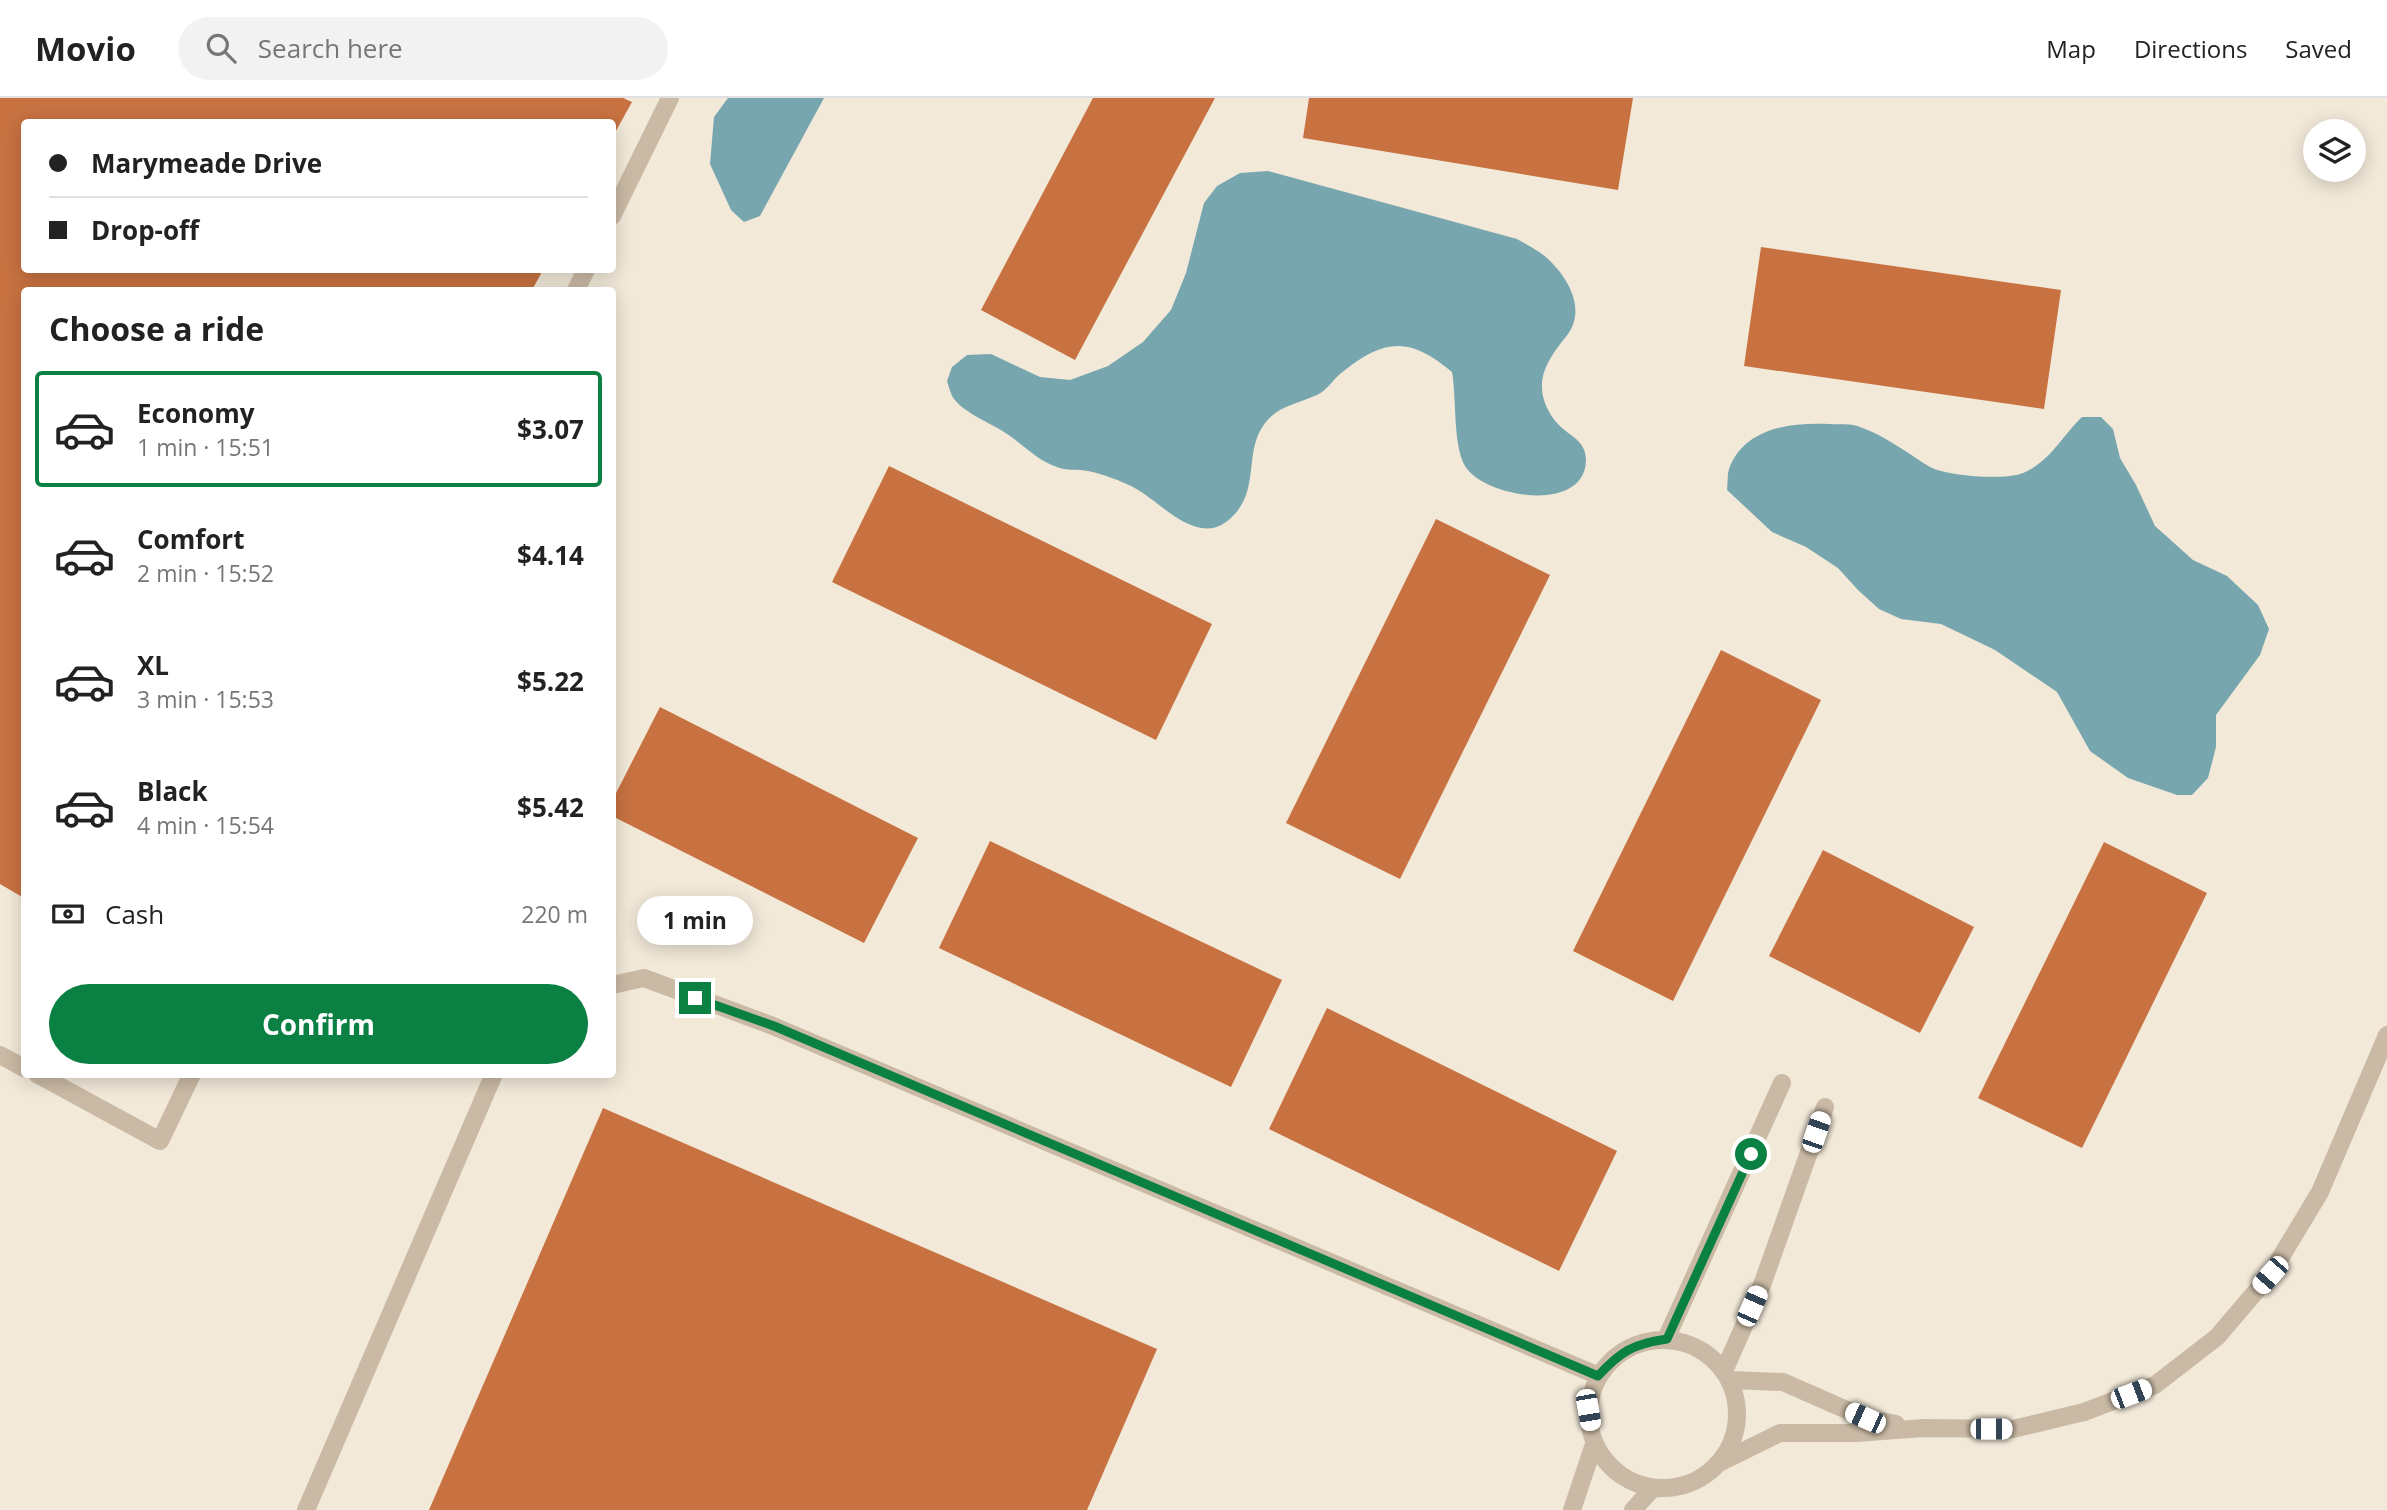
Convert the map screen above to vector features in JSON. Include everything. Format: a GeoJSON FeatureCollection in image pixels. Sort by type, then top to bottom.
{"type":"FeatureCollection","features":[{"type":"Feature","properties":{"kind":"street"},"geometry":{"type":"LineString","coordinates":[[616,208],[670,98]]}},
{"type":"Feature","properties":{"kind":"street"},"geometry":{"type":"LineString","coordinates":[[616,984],[643,978],[774,1026],[1598,1376]]}},
{"type":"Feature","properties":{"kind":"street"},"geometry":{"type":"LineString","coordinates":[[1633,1510],[1652,1489],[1680,1486],[1700,1478],[1717,1464],[1780,1433],[1856,1433],[1924,1428],[2013,1429],[2084,1412],[2155,1385],[2217,1337],[2270,1275],[2320,1192],[2387,1035]]}},
{"type":"Feature","properties":{"kind":"street"},"geometry":{"type":"LineString","coordinates":[[0,1055],[21,1066]]}},
{"type":"Feature","properties":{"kind":"street"},"geometry":{"type":"LineString","coordinates":[[44,1078],[160,1141],[190,1078]]}},
{"type":"Feature","properties":{"kind":"street"},"geometry":{"type":"LineString","coordinates":[[306,1510],[492,1078]]}},
{"type":"Feature","properties":{"kind":"street"},"geometry":{"type":"LineString","coordinates":[[1667,1339],[1782,1083]]}},
{"type":"Feature","properties":{"kind":"street"},"geometry":{"type":"LineString","coordinates":[[1727,1375],[1825,1107]]}},
{"type":"Feature","properties":{"kind":"street"},"geometry":{"type":"LineString","coordinates":[[1680,1486],[1654,1488],[1630,1481],[1609,1465],[1594,1444],[1588,1410],[1598,1376],[1616,1356],[1640,1343],[1667,1339],[1684,1342],[1713,1358],[1727,1375],[1737,1409],[1733,1439],[1717,1464]]}},
{"type":"Feature","properties":{"kind":"street"},"geometry":{"type":"LineString","coordinates":[[1727,1375],[1783,1382],[1865,1418],[1924,1428]]}},
{"type":"Feature","properties":{"kind":"street"},"geometry":{"type":"LineString","coordinates":[[1572,1510],[1594,1444]]}},
{"type":"Feature","properties":{"kind":"water"},"geometry":{"type":"Polygon","coordinates":[[[728,98],[824,98],[760,216],[744,222],[731,210],[710,164],[714,117],[728,98]]]}},
{"type":"Feature","properties":{"kind":"water"},"geometry":{"type":"Polygon","coordinates":[[[1268,171],[1517,239],[1548,259],[1568,284],[1575,304],[1575,314],[1568,334],[1545,371],[1543,395],[1555,420],[1583,448],[1586,460],[1582,477],[1570,488],[1554,494],[1535,495],[1496,488],[1480,480],[1468,470],[1459,451],[1452,372],[1437,360],[1409,347],[1383,348],[1370,353],[1340,374],[1320,393],[1281,410],[1268,419],[1257,437],[1244,500],[1226,522],[1214,528],[1190,525],[1143,493],[1117,480],[1094,472],[1064,469],[1049,464],[959,405],[947,381],[952,367],[967,355],[991,354],[1040,377],[1070,380],[1108,366],[1143,342],[1171,310],[1186,273],[1204,203],[1217,186],[1240,173],[1268,171]]]}},
{"type":"Feature","properties":{"kind":"water"},"geometry":{"type":"Polygon","coordinates":[[[2082,417],[2101,417],[2113,429],[2120,458],[2155,526],[2193,560],[2227,576],[2258,605],[2269,629],[2260,655],[2216,715],[2216,747],[2208,778],[2192,795],[2177,795],[2128,778],[2090,751],[2057,692],[1995,650],[1941,624],[1901,619],[1879,609],[1838,568],[1806,547],[1772,532],[1727,490],[1729,469],[1746,444],[1770,430],[1799,424],[1856,426],[1879,435],[1938,470],[1961,475],[2000,477],[2020,474],[2039,464],[2082,417]]]}},
{"type":"Feature","properties":{"kind":"building"},"geometry":{"type":"Polygon","coordinates":[[[0,98],[623,98],[632,102],[616,131],[616,119],[21,119],[21,273],[541,273],[534,287],[21,287],[21,896],[0,884],[0,98]]]}},
{"type":"Feature","properties":{"kind":"building"},"geometry":{"type":"Polygon","coordinates":[[[1093,98],[1215,98],[1075,360],[981,310],[1093,98]]]}},
{"type":"Feature","properties":{"kind":"building"},"geometry":{"type":"Polygon","coordinates":[[[1309,98],[1633,98],[1618,190],[1303,138],[1309,98]]]}},
{"type":"Feature","properties":{"kind":"building"},"geometry":{"type":"Polygon","coordinates":[[[1761,247],[2061,290],[2044,409],[1744,366],[1761,247]]]}},
{"type":"Feature","properties":{"kind":"building"},"geometry":{"type":"Polygon","coordinates":[[[889,466],[1212,624],[1156,740],[832,582],[889,466]]]}},
{"type":"Feature","properties":{"kind":"building"},"geometry":{"type":"Polygon","coordinates":[[[1436,519],[1550,575],[1400,879],[1286,823],[1436,519]]]}},
{"type":"Feature","properties":{"kind":"building"},"geometry":{"type":"Polygon","coordinates":[[[1721,650],[1821,700],[1673,1001],[1573,951],[1721,650]]]}},
{"type":"Feature","properties":{"kind":"building"},"geometry":{"type":"Polygon","coordinates":[[[660,707],[918,838],[864,943],[616,818],[616,793],[660,707]]]}},
{"type":"Feature","properties":{"kind":"building"},"geometry":{"type":"Polygon","coordinates":[[[990,841],[1282,980],[1231,1087],[939,948],[990,841]]]}},
{"type":"Feature","properties":{"kind":"building"},"geometry":{"type":"Polygon","coordinates":[[[2104,842],[2207,893],[2082,1148],[1978,1098],[2104,842]]]}},
{"type":"Feature","properties":{"kind":"building"},"geometry":{"type":"Polygon","coordinates":[[[1823,850],[1974,927],[1920,1033],[1769,956],[1823,850]]]}},
{"type":"Feature","properties":{"kind":"building"},"geometry":{"type":"Polygon","coordinates":[[[1327,1008],[1617,1151],[1559,1271],[1269,1129],[1327,1008]]]}},
{"type":"Feature","properties":{"kind":"building"},"geometry":{"type":"Polygon","coordinates":[[[603,1108],[1157,1349],[1087,1510],[429,1510],[603,1108]]]}},
{"type":"Feature","properties":{"kind":"route"},"geometry":{"type":"LineString","coordinates":[[695,998],[774,1026],[1598,1376],[1616,1356],[1640,1343],[1667,1339],[1751,1154]]}}]}
